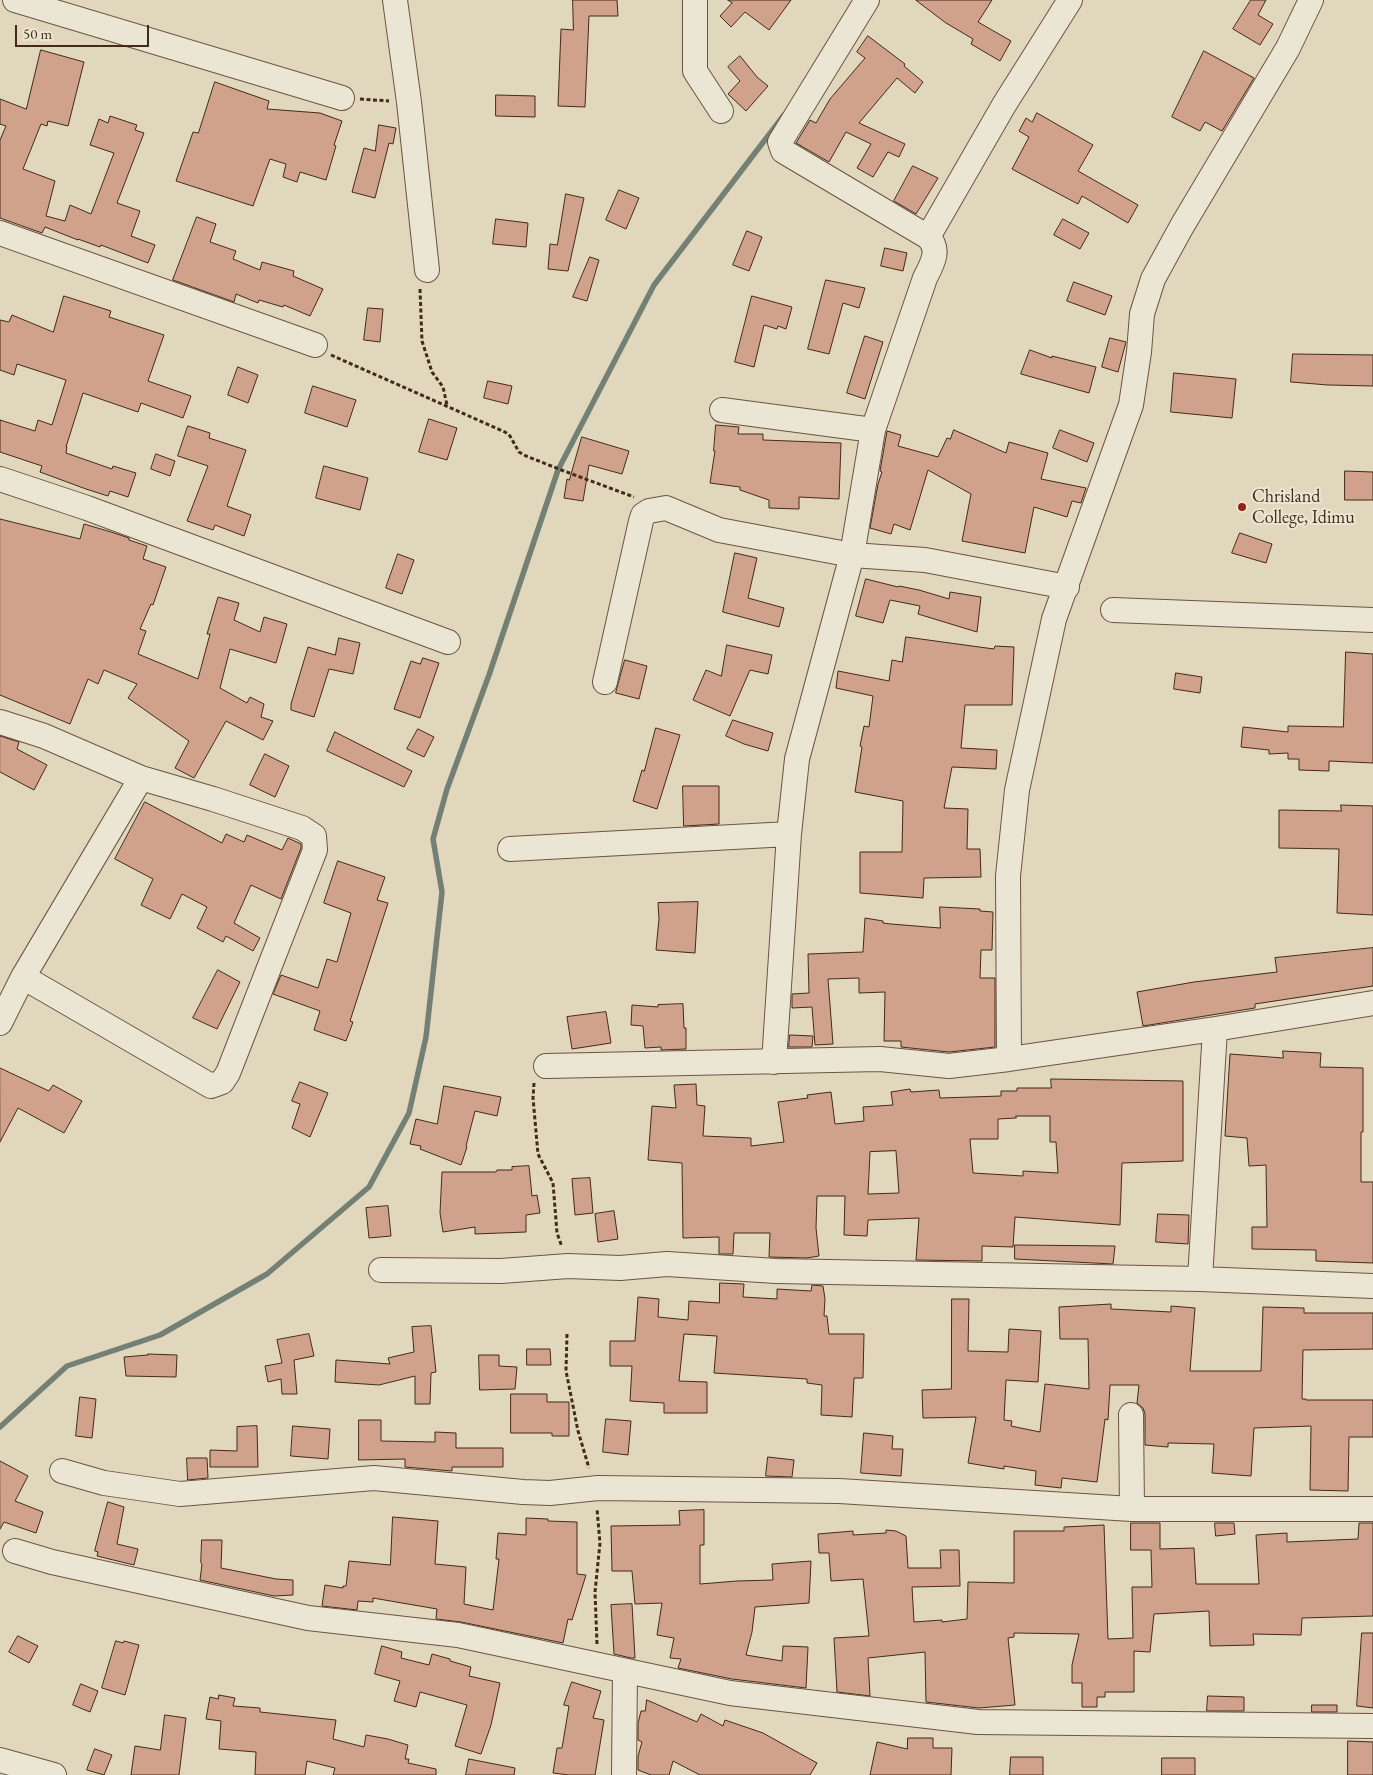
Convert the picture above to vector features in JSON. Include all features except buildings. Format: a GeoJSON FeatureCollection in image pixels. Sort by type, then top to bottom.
{"type":"FeatureCollection","features":[{"type":"Feature","properties":{"kind":"street"},"geometry":{"type":"LineString","coordinates":[[15,0],[342,98]]}},
{"type":"Feature","properties":{"kind":"street"},"geometry":{"type":"LineString","coordinates":[[395,0],[409,102],[426,270]]}},
{"type":"Feature","properties":{"kind":"street"},"geometry":{"type":"LineString","coordinates":[[695,0],[695,71],[721,111]]}},
{"type":"Feature","properties":{"kind":"street"},"geometry":{"type":"LineString","coordinates":[[774,1062],[789,834],[797,760],[852,555],[873,430],[925,278],[935,256],[933,242],[928,237],[783,151],[780,142],[866,0]]}},
{"type":"Feature","properties":{"kind":"street"},"geometry":{"type":"LineString","coordinates":[[928,237],[1004,105],[1070,0]]}},
{"type":"Feature","properties":{"kind":"street"},"geometry":{"type":"LineString","coordinates":[[1009,1059],[1008,876],[1017,790],[1054,619],[1131,405],[1139,352],[1142,314],[1153,279],[1182,226],[1288,48],[1311,0]]}},
{"type":"Feature","properties":{"kind":"street"},"geometry":{"type":"LineString","coordinates":[[0,233],[315,346]]}},
{"type":"Feature","properties":{"kind":"street"},"geometry":{"type":"LineString","coordinates":[[722,410],[873,430]]}},
{"type":"Feature","properties":{"kind":"street"},"geometry":{"type":"LineString","coordinates":[[0,479],[87,508],[448,642]]}},
{"type":"Feature","properties":{"kind":"street"},"geometry":{"type":"LineString","coordinates":[[606,682],[641,521],[643,515],[649,511],[666,508],[719,530],[852,555],[925,560],[1067,587]]}},
{"type":"Feature","properties":{"kind":"street"},"geometry":{"type":"LineString","coordinates":[[1113,610],[1373,620]]}},
{"type":"Feature","properties":{"kind":"street"},"geometry":{"type":"LineString","coordinates":[[0,722],[44,736],[141,778],[302,828],[314,836],[315,850],[228,1073],[222,1082],[211,1086],[23,978]]}},
{"type":"Feature","properties":{"kind":"street"},"geometry":{"type":"LineString","coordinates":[[0,1024],[23,978],[141,778]]}},
{"type":"Feature","properties":{"kind":"street"},"geometry":{"type":"LineString","coordinates":[[510,849],[789,834]]}},
{"type":"Feature","properties":{"kind":"street"},"geometry":{"type":"LineString","coordinates":[[546,1066],[880,1059],[949,1066],[1009,1059],[1373,1003]]}},
{"type":"Feature","properties":{"kind":"street"},"geometry":{"type":"LineString","coordinates":[[1200,1279],[1215,1028]]}},
{"type":"Feature","properties":{"kind":"street"},"geometry":{"type":"LineString","coordinates":[[381,1270],[501,1271],[568,1266],[620,1268],[667,1264],[776,1271],[1200,1279],[1373,1286]]}},
{"type":"Feature","properties":{"kind":"street"},"geometry":{"type":"LineString","coordinates":[[1131,1415],[1132,1508]]}},
{"type":"Feature","properties":{"kind":"street"},"geometry":{"type":"LineString","coordinates":[[62,1471],[104,1483],[180,1494],[374,1478],[550,1493],[598,1488],[839,1491],[1132,1508],[1373,1509]]}},
{"type":"Feature","properties":{"kind":"street"},"geometry":{"type":"LineString","coordinates":[[15,1551],[52,1562],[308,1618],[458,1635],[730,1693],[978,1722],[1373,1726]]}},
{"type":"Feature","properties":{"kind":"street"},"geometry":{"type":"LineString","coordinates":[[624,1775],[625,1671]]}},
{"type":"Feature","properties":{"kind":"street"},"geometry":{"type":"LineString","coordinates":[[0,1760],[54,1775]]}},
{"type":"Feature","properties":{"kind":"path"},"geometry":{"type":"LineString","coordinates":[[342,98],[409,102]]}},
{"type":"Feature","properties":{"kind":"path"},"geometry":{"type":"LineString","coordinates":[[426,270],[421,282],[422,341],[432,372],[443,388],[447,405]]}},
{"type":"Feature","properties":{"kind":"path"},"geometry":{"type":"LineString","coordinates":[[315,346],[341,360],[447,405],[510,436],[519,452],[535,460],[666,508]]}},
{"type":"Feature","properties":{"kind":"path"},"geometry":{"type":"LineString","coordinates":[[546,1066],[539,1071],[533,1098],[538,1154],[553,1183],[557,1234],[568,1266]]}},
{"type":"Feature","properties":{"kind":"waterway"},"geometry":{"type":"LineString","coordinates":[[0,1427],[67,1366],[160,1335],[267,1274],[369,1187],[409,1113],[426,1037],[442,892],[433,839],[447,789],[489,675],[558,470],[654,285],[784,115]]}},
{"type":"Feature","properties":{"kind":"place","name":"Chrisland College, Idimu"},"geometry":{"type":"Point","coordinates":[1242,507]}}]}
